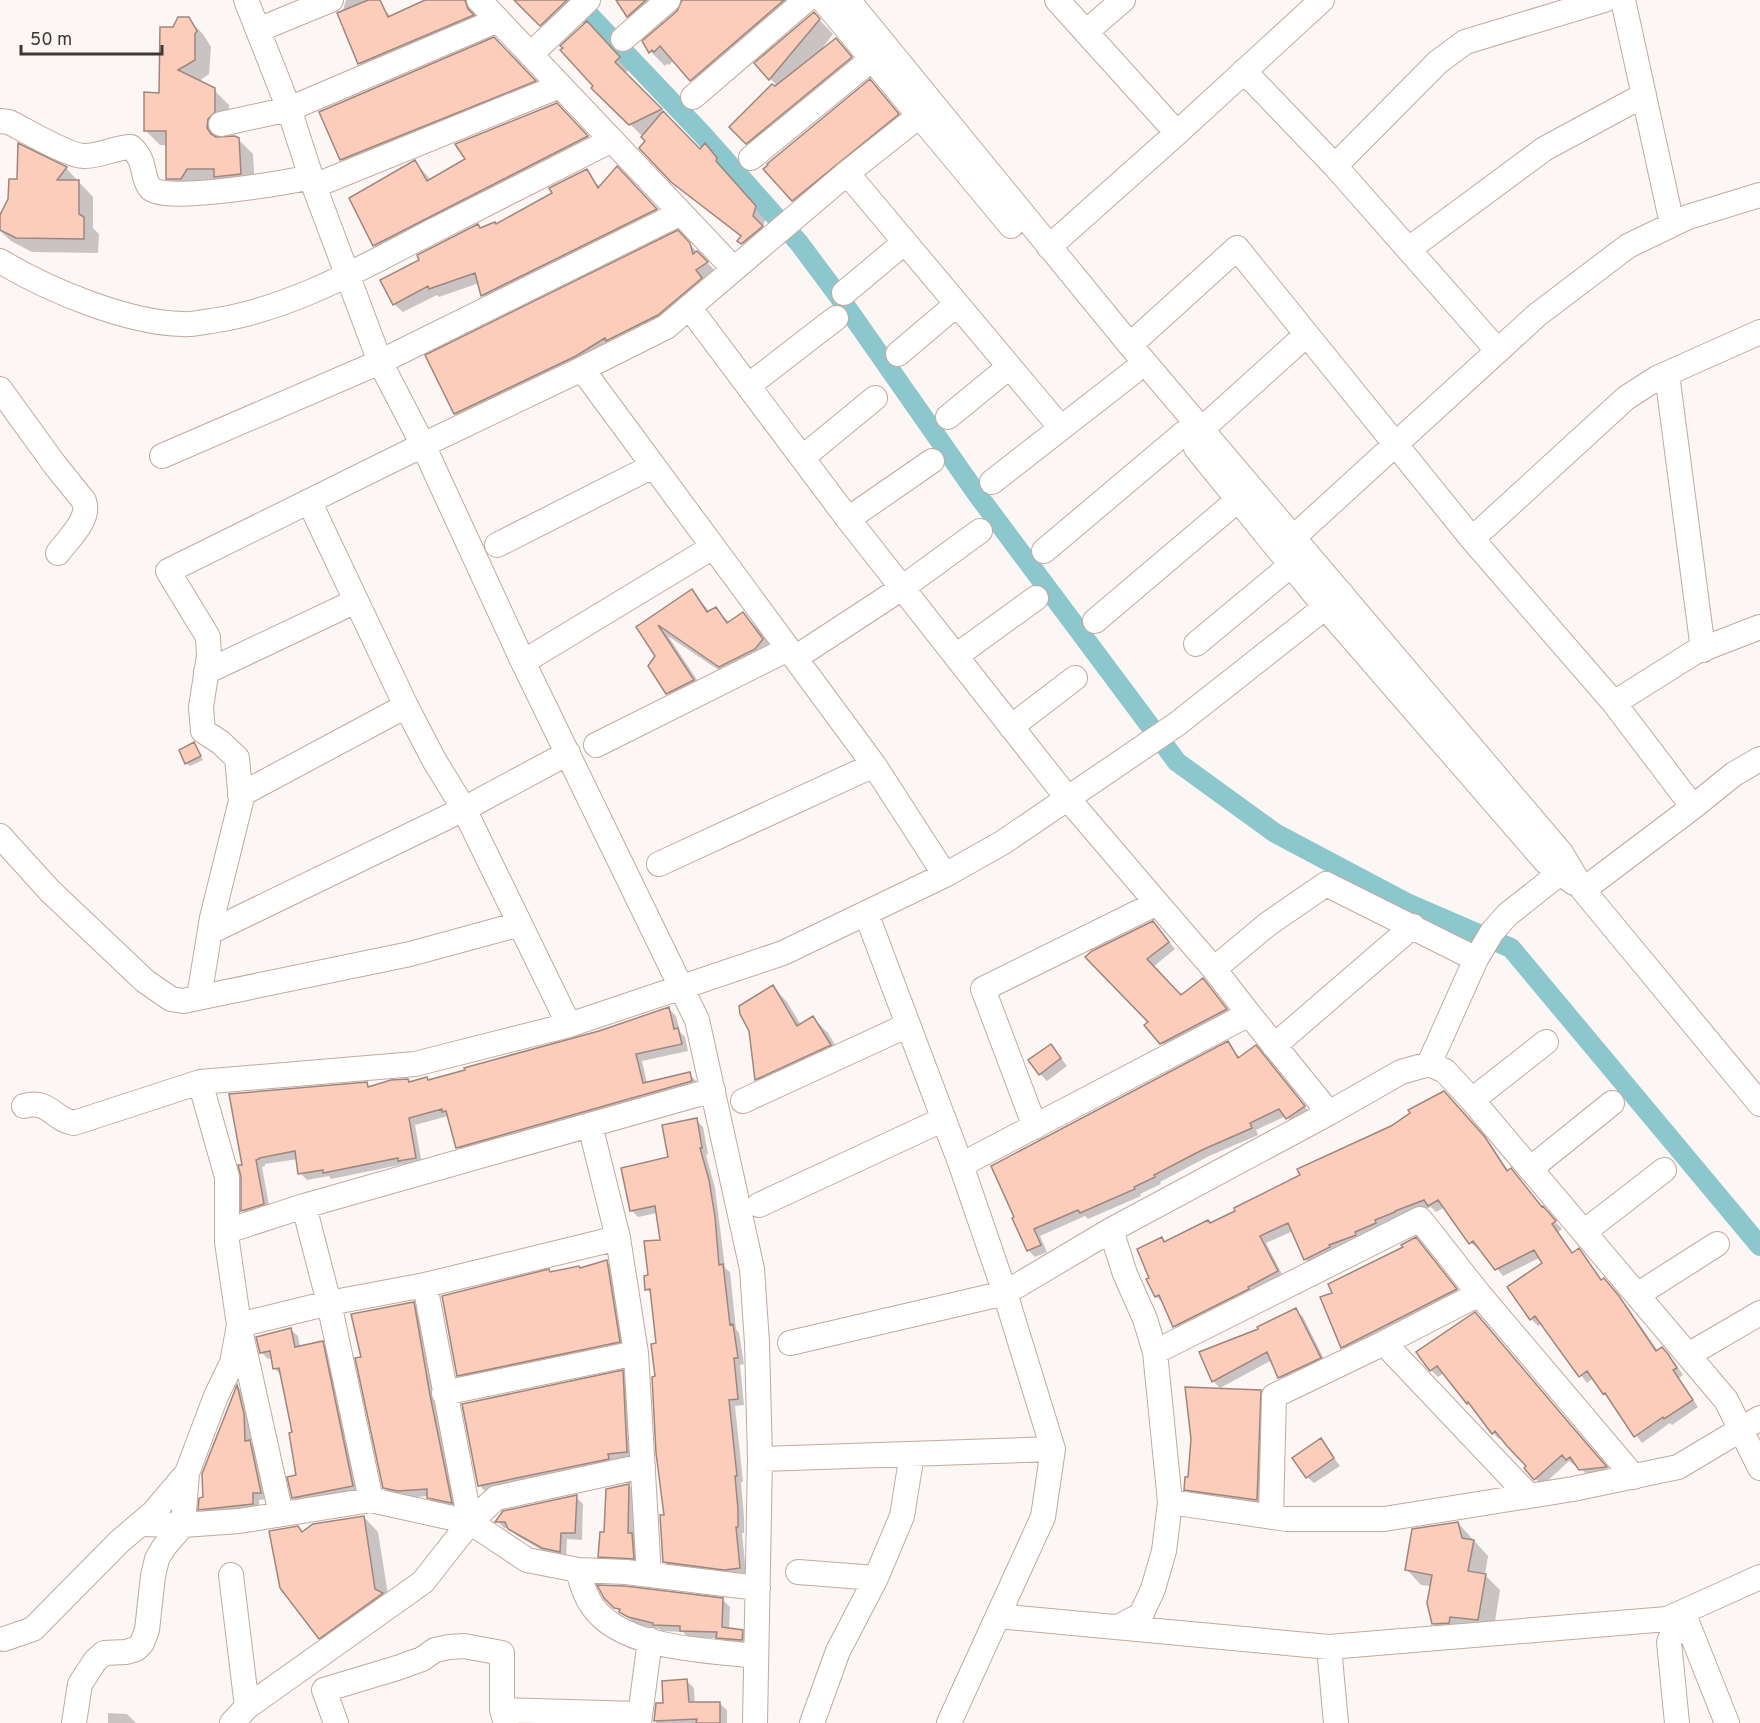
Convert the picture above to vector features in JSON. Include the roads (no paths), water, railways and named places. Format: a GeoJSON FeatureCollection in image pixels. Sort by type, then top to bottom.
{"type":"FeatureCollection","features":[{"type":"Feature","properties":{"kind":"street"},"geometry":{"type":"LineString","coordinates":[[246,0],[289,109],[313,182],[380,362],[423,445],[567,753],[695,983],[697,1020],[752,1269],[758,1342],[775,1458],[758,1588],[755,1723]]}},
{"type":"Feature","properties":{"kind":"street"},"geometry":{"type":"LineString","coordinates":[[258,30],[331,0]]}},
{"type":"Feature","properties":{"kind":"street"},"geometry":{"type":"LineString","coordinates":[[479,0],[734,269]]}},
{"type":"Feature","properties":{"kind":"street"},"geometry":{"type":"LineString","coordinates":[[531,54],[588,0]]}},
{"type":"Feature","properties":{"kind":"street"},"geometry":{"type":"LineString","coordinates":[[623,39],[668,0]]}},
{"type":"Feature","properties":{"kind":"street"},"geometry":{"type":"LineString","coordinates":[[693,97],[807,0]]}},
{"type":"Feature","properties":{"kind":"street"},"geometry":{"type":"LineString","coordinates":[[824,0],[1133,372],[1294,537],[1334,601],[1546,862],[1583,890]]}},
{"type":"Feature","properties":{"kind":"street"},"geometry":{"type":"LineString","coordinates":[[848,0],[1130,345],[1193,431],[1239,500],[1291,565],[1334,601],[1561,853],[1583,890],[1760,1104]]}},
{"type":"Feature","properties":{"kind":"street"},"geometry":{"type":"LineString","coordinates":[[1057,0],[1177,133]]}},
{"type":"Feature","properties":{"kind":"street"},"geometry":{"type":"LineString","coordinates":[[1086,32],[1123,0]]}},
{"type":"Feature","properties":{"kind":"street"},"geometry":{"type":"LineString","coordinates":[[1049,247],[1322,0]]}},
{"type":"Feature","properties":{"kind":"street"},"geometry":{"type":"LineString","coordinates":[[1335,166],[1438,62],[1465,42],[1604,0]]}},
{"type":"Feature","properties":{"kind":"street"},"geometry":{"type":"LineString","coordinates":[[1623,0],[1672,224]]}},
{"type":"Feature","properties":{"kind":"street"},"geometry":{"type":"LineString","coordinates":[[221,124],[289,109],[498,20]]}},
{"type":"Feature","properties":{"kind":"street"},"geometry":{"type":"LineString","coordinates":[[751,158],[872,59]]}},
{"type":"Feature","properties":{"kind":"street"},"geometry":{"type":"LineString","coordinates":[[1244,71],[1335,166],[1498,351]]}},
{"type":"Feature","properties":{"kind":"street"},"geometry":{"type":"LineString","coordinates":[[0,121],[9,122],[70,153],[86,156],[119,147],[131,147],[140,154],[150,188],[157,192],[170,194],[237,190],[313,182],[560,86]]}},
{"type":"Feature","properties":{"kind":"street"},"geometry":{"type":"LineString","coordinates":[[1409,249],[1544,149],[1644,95]]}},
{"type":"Feature","properties":{"kind":"street"},"geometry":{"type":"LineString","coordinates":[[200,997],[210,932],[241,801],[237,758],[220,742],[203,731],[201,707],[209,656],[208,637],[168,571],[666,327],[847,173],[919,116]]}},
{"type":"Feature","properties":{"kind":"street"},"geometry":{"type":"LineString","coordinates":[[0,261],[24,276],[58,292],[115,311],[155,321],[185,325],[231,318],[275,305],[347,276],[612,140]]}},
{"type":"Feature","properties":{"kind":"street"},"geometry":{"type":"LineString","coordinates":[[847,173],[1061,428]]}},
{"type":"Feature","properties":{"kind":"street"},"geometry":{"type":"LineString","coordinates":[[1294,537],[1537,315],[1628,246],[1688,217],[1760,195]]}},
{"type":"Feature","properties":{"kind":"street"},"geometry":{"type":"LineString","coordinates":[[162,456],[380,362],[681,213]]}},
{"type":"Feature","properties":{"kind":"street"},"geometry":{"type":"LineString","coordinates":[[844,293],[905,242]]}},
{"type":"Feature","properties":{"kind":"street"},"geometry":{"type":"LineString","coordinates":[[1130,345],[1237,248],[1472,539],[1614,703],[1693,807]]}},
{"type":"Feature","properties":{"kind":"street"},"geometry":{"type":"LineString","coordinates":[[897,354],[957,304]]}},
{"type":"Feature","properties":{"kind":"street"},"geometry":{"type":"LineString","coordinates":[[689,307],[848,519],[1068,800],[1214,969],[1329,1113]]}},
{"type":"Feature","properties":{"kind":"street"},"geometry":{"type":"LineString","coordinates":[[748,386],[836,318]]}},
{"type":"Feature","properties":{"kind":"street"},"geometry":{"type":"LineString","coordinates":[[1472,539],[1626,398],[1667,374],[1760,332]]}},
{"type":"Feature","properties":{"kind":"street"},"geometry":{"type":"LineString","coordinates":[[1044,551],[1193,431],[1306,335]]}},
{"type":"Feature","properties":{"kind":"street"},"geometry":{"type":"LineString","coordinates":[[948,417],[1010,367]]}},
{"type":"Feature","properties":{"kind":"street"},"geometry":{"type":"LineString","coordinates":[[582,369],[874,765],[945,875]]}},
{"type":"Feature","properties":{"kind":"street"},"geometry":{"type":"LineString","coordinates":[[993,482],[1133,372]]}},
{"type":"Feature","properties":{"kind":"street"},"geometry":{"type":"LineString","coordinates":[[1667,374],[1703,650]]}},
{"type":"Feature","properties":{"kind":"street"},"geometry":{"type":"LineString","coordinates":[[0,389],[87,508],[83,520],[58,553]]}},
{"type":"Feature","properties":{"kind":"street"},"geometry":{"type":"LineString","coordinates":[[802,458],[875,398]]}},
{"type":"Feature","properties":{"kind":"street"},"geometry":{"type":"LineString","coordinates":[[848,519],[932,461]]}},
{"type":"Feature","properties":{"kind":"street"},"geometry":{"type":"LineString","coordinates":[[498,544],[653,466]]}},
{"type":"Feature","properties":{"kind":"street"},"geometry":{"type":"LineString","coordinates":[[1095,621],[1239,500]]}},
{"type":"Feature","properties":{"kind":"street"},"geometry":{"type":"LineString","coordinates":[[309,501],[406,706],[434,760],[464,809],[569,1025]]}},
{"type":"Feature","properties":{"kind":"street"},"geometry":{"type":"LineString","coordinates":[[596,745],[792,654],[902,588],[980,531]]}},
{"type":"Feature","properties":{"kind":"street"},"geometry":{"type":"LineString","coordinates":[[523,662],[713,547]]}},
{"type":"Feature","properties":{"kind":"street"},"geometry":{"type":"LineString","coordinates":[[1196,644],[1291,565]]}},
{"type":"Feature","properties":{"kind":"street"},"geometry":{"type":"LineString","coordinates":[[956,656],[1036,598]]}},
{"type":"Feature","properties":{"kind":"street"},"geometry":{"type":"LineString","coordinates":[[206,672],[356,601]]}},
{"type":"Feature","properties":{"kind":"street"},"geometry":{"type":"LineString","coordinates":[[24,1106],[40,1104],[63,1120],[74,1123],[200,1082],[415,1064],[569,1025],[783,953],[945,875],[1002,843],[1177,724],[1334,601]]}},
{"type":"Feature","properties":{"kind":"street"},"geometry":{"type":"LineString","coordinates":[[1614,703],[1703,650],[1760,627]]}},
{"type":"Feature","properties":{"kind":"street"},"geometry":{"type":"LineString","coordinates":[[1011,727],[1075,678]]}},
{"type":"Feature","properties":{"kind":"street"},"geometry":{"type":"LineString","coordinates":[[240,795],[406,706]]}},
{"type":"Feature","properties":{"kind":"street"},"geometry":{"type":"LineString","coordinates":[[210,932],[464,809],[567,753]]}},
{"type":"Feature","properties":{"kind":"street"},"geometry":{"type":"LineString","coordinates":[[1583,890],[1734,774],[1760,759]]}},
{"type":"Feature","properties":{"kind":"street"},"geometry":{"type":"LineString","coordinates":[[659,864],[874,765]]}},
{"type":"Feature","properties":{"kind":"street"},"geometry":{"type":"LineString","coordinates":[[0,836],[50,891],[151,986],[171,999],[183,1001],[410,954],[520,924]]}},
{"type":"Feature","properties":{"kind":"street"},"geometry":{"type":"LineString","coordinates":[[1429,1064],[1483,947],[1507,915],[1560,873]]}},
{"type":"Feature","properties":{"kind":"street"},"geometry":{"type":"LineString","coordinates":[[1214,969],[1268,924],[1326,884],[1413,927],[1483,947]]}},
{"type":"Feature","properties":{"kind":"street"},"geometry":{"type":"LineString","coordinates":[[1035,1127],[983,989],[1157,903]]}},
{"type":"Feature","properties":{"kind":"street"},"geometry":{"type":"LineString","coordinates":[[866,913],[961,1165],[1005,1293],[1053,1449],[1043,1516],[998,1616],[958,1722]]}},
{"type":"Feature","properties":{"kind":"street"},"geometry":{"type":"LineString","coordinates":[[1274,1046],[1413,927]]}},
{"type":"Feature","properties":{"kind":"street"},"geometry":{"type":"LineString","coordinates":[[961,1165],[1249,1014]]}},
{"type":"Feature","properties":{"kind":"street"},"geometry":{"type":"LineString","coordinates":[[743,1101],[908,1025]]}},
{"type":"Feature","properties":{"kind":"street"},"geometry":{"type":"LineString","coordinates":[[1472,1100],[1546,1042]]}},
{"type":"Feature","properties":{"kind":"street"},"geometry":{"type":"LineString","coordinates":[[790,1343],[1005,1293],[1112,1230],[1401,1072],[1429,1064],[1445,1071],[1472,1100],[1726,1400],[1751,1424],[1760,1468]]}},
{"type":"Feature","properties":{"kind":"street"},"geometry":{"type":"LineString","coordinates":[[200,1082],[227,1177],[227,1231],[239,1325],[281,1514]]}},
{"type":"Feature","properties":{"kind":"street"},"geometry":{"type":"LineString","coordinates":[[227,1231],[304,1206],[712,1090]]}},
{"type":"Feature","properties":{"kind":"street"},"geometry":{"type":"LineString","coordinates":[[1530,1169],[1612,1103]]}},
{"type":"Feature","properties":{"kind":"street"},"geometry":{"type":"LineString","coordinates":[[759,1205],[944,1119]]}},
{"type":"Feature","properties":{"kind":"street"},"geometry":{"type":"LineString","coordinates":[[590,1125],[618,1238],[636,1353],[644,1466],[648,1575]]}},
{"type":"Feature","properties":{"kind":"street"},"geometry":{"type":"LineString","coordinates":[[1584,1232],[1664,1170]]}},
{"type":"Feature","properties":{"kind":"street"},"geometry":{"type":"LineString","coordinates":[[304,1206],[329,1303],[371,1500]]}},
{"type":"Feature","properties":{"kind":"street"},"geometry":{"type":"LineString","coordinates":[[1155,1352],[1420,1218],[1479,1294],[1634,1477]]}},
{"type":"Feature","properties":{"kind":"street"},"geometry":{"type":"LineString","coordinates":[[1112,1230],[1125,1274],[1145,1319],[1155,1352],[1170,1502],[1164,1551],[1153,1589],[1141,1615],[1118,1627]]}},
{"type":"Feature","properties":{"kind":"street"},"geometry":{"type":"LineString","coordinates":[[239,1325],[329,1303],[425,1285],[618,1238]]}},
{"type":"Feature","properties":{"kind":"street"},"geometry":{"type":"LineString","coordinates":[[1637,1295],[1717,1244]]}},
{"type":"Feature","properties":{"kind":"street"},"geometry":{"type":"LineString","coordinates":[[425,1285],[470,1522]]}},
{"type":"Feature","properties":{"kind":"street"},"geometry":{"type":"LineString","coordinates":[[1271,1516],[1274,1396],[1479,1294]]}},
{"type":"Feature","properties":{"kind":"street"},"geometry":{"type":"LineString","coordinates":[[1688,1355],[1760,1313]]}},
{"type":"Feature","properties":{"kind":"street"},"geometry":{"type":"LineString","coordinates":[[74,1723],[80,1684],[94,1661],[104,1653],[126,1653],[142,1643],[147,1630],[157,1559],[164,1547],[183,1526],[187,1473],[216,1396],[232,1363],[239,1325]]}},
{"type":"Feature","properties":{"kind":"street"},"geometry":{"type":"LineString","coordinates":[[1384,1343],[1529,1496]]}},
{"type":"Feature","properties":{"kind":"street"},"geometry":{"type":"LineString","coordinates":[[444,1393],[636,1353]]}},
{"type":"Feature","properties":{"kind":"street"},"geometry":{"type":"LineString","coordinates":[[1170,1502],[1287,1519],[1384,1519],[1529,1496],[1678,1467],[1751,1424]]}},
{"type":"Feature","properties":{"kind":"street"},"geometry":{"type":"LineString","coordinates":[[775,1458],[1053,1449]]}},
{"type":"Feature","properties":{"kind":"street"},"geometry":{"type":"LineString","coordinates":[[812,1723],[838,1651],[876,1578],[902,1516],[912,1454]]}},
{"type":"Feature","properties":{"kind":"street"},"geometry":{"type":"LineString","coordinates":[[239,1715],[423,1582],[470,1522],[496,1498],[644,1466]]}},
{"type":"Feature","properties":{"kind":"street"},"geometry":{"type":"LineString","coordinates":[[4,1639],[33,1629],[120,1541],[153,1513],[187,1473]]}},
{"type":"Feature","properties":{"kind":"street"},"geometry":{"type":"LineString","coordinates":[[140,1524],[183,1526],[239,1521],[371,1500],[470,1522],[527,1560],[578,1570],[648,1575],[758,1588]]}},
{"type":"Feature","properties":{"kind":"street"},"geometry":{"type":"LineString","coordinates":[[578,1570],[584,1594],[594,1609],[608,1623],[628,1634],[668,1644],[756,1656]]}},
{"type":"Feature","properties":{"kind":"street"},"geometry":{"type":"LineString","coordinates":[[798,1572],[876,1578]]}},
{"type":"Feature","properties":{"kind":"street"},"geometry":{"type":"LineString","coordinates":[[231,1575],[239,1715]]}},
{"type":"Feature","properties":{"kind":"street"},"geometry":{"type":"LineString","coordinates":[[998,1616],[1329,1647],[1667,1619],[1760,1577]]}},
{"type":"Feature","properties":{"kind":"street"},"geometry":{"type":"LineString","coordinates":[[1677,1723],[1669,1642],[1683,1612]]}},
{"type":"Feature","properties":{"kind":"street"},"geometry":{"type":"LineString","coordinates":[[1683,1612],[1727,1723]]}},
{"type":"Feature","properties":{"kind":"street"},"geometry":{"type":"LineString","coordinates":[[328,1717],[324,1690],[422,1659],[435,1650],[464,1646],[502,1653],[504,1716],[639,1719],[650,1640]]}},
{"type":"Feature","properties":{"kind":"street"},"geometry":{"type":"LineString","coordinates":[[1329,1647],[1336,1723]]}},
{"type":"Feature","properties":{"kind":"waterway"},"geometry":{"type":"LineString","coordinates":[[575,0],[703,135],[799,243],[977,494],[1177,762],[1275,833],[1409,904],[1511,948],[1760,1246]]}}]}
